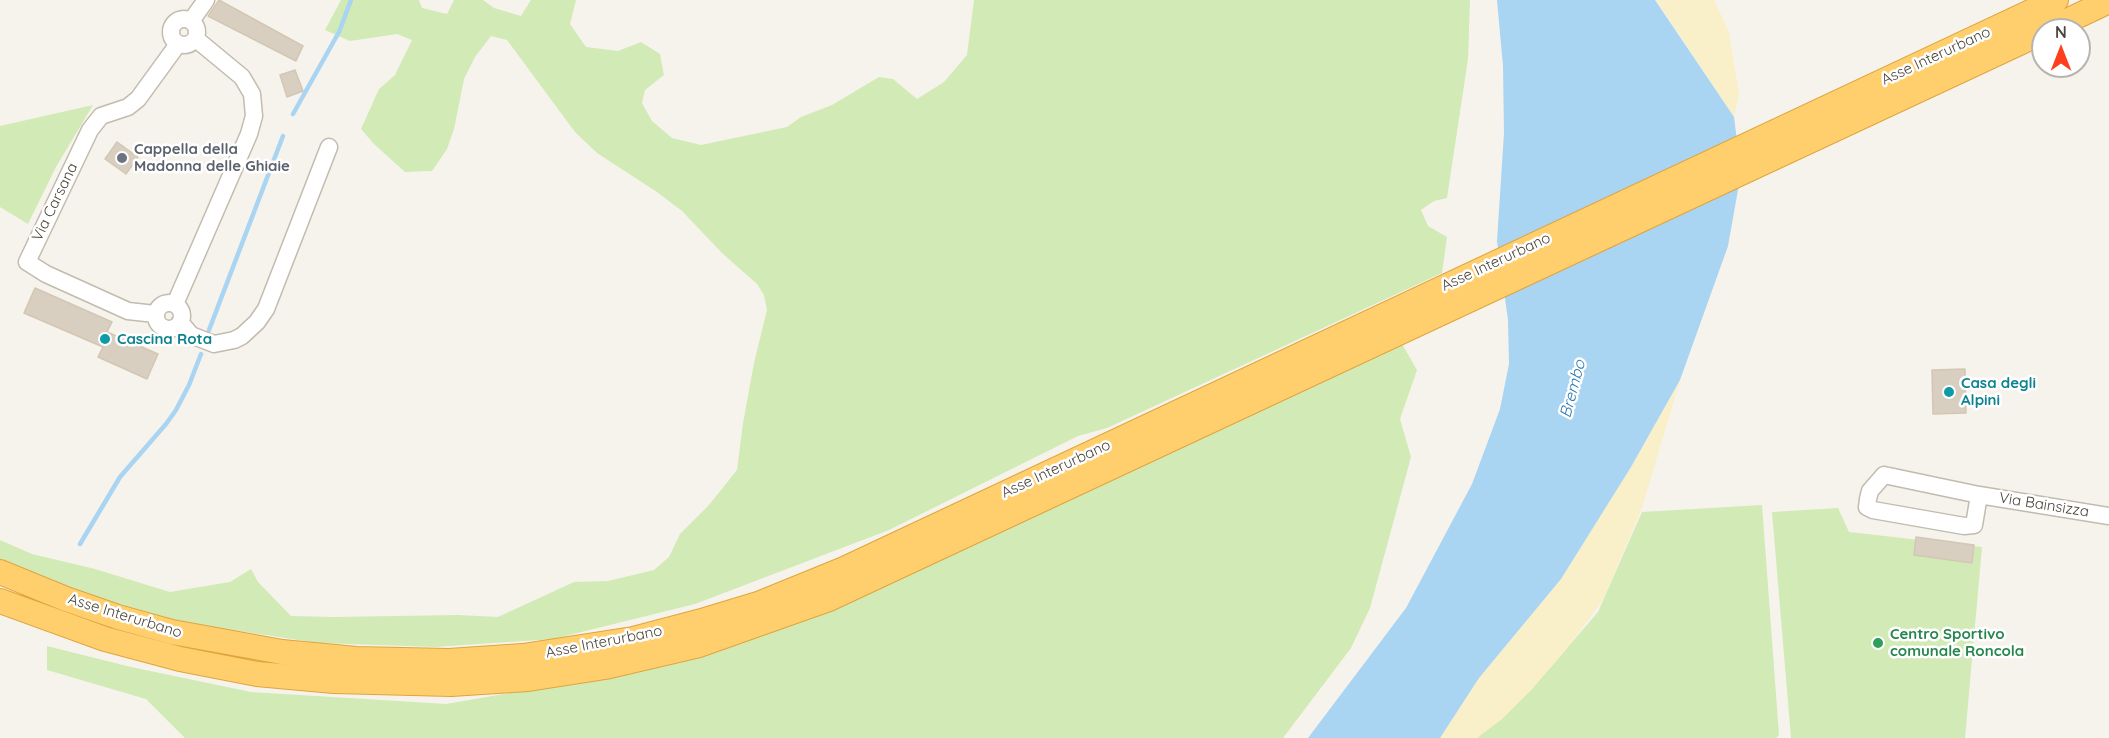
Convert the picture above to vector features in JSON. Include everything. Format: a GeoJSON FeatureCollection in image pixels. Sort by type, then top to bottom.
{"type":"FeatureCollection","features":[{"type":"Feature","properties":{"kind":"highway","name":"Asse Interurbano"},"geometry":{"type":"LineString","coordinates":[[0,573],[118,617],[172,632],[245,647],[300,655],[365,660],[467,660],[560,652],[633,639],[696,623],[749,607],[801,587],[928,529],[2056,0]]}},
{"type":"Feature","properties":{"kind":"highway"},"geometry":{"type":"LineString","coordinates":[[2073,18],[2107,2]]}},
{"type":"Feature","properties":{"kind":"highway","name":"Asse Interurbano"},"geometry":{"type":"LineString","coordinates":[[0,601],[105,639],[219,667],[257,674],[334,681],[461,684],[528,679],[605,667],[699,645],[829,599],[2031,38]]}},
{"type":"Feature","properties":{"kind":"street"},"geometry":{"type":"LineString","coordinates":[[191,21],[206,0]]}},
{"type":"Feature","properties":{"kind":"street"},"geometry":{"type":"LineString","coordinates":[[178,20],[191,21],[196,27],[196,39],[190,44],[178,44],[171,34],[172,26],[178,20]]}},
{"type":"Feature","properties":{"kind":"street"},"geometry":{"type":"LineString","coordinates":[[175,304],[249,134],[254,116],[252,94],[242,77],[196,39]]}},
{"type":"Feature","properties":{"kind":"street","name":"Via Carsana"},"geometry":{"type":"LineString","coordinates":[[178,44],[138,99],[128,106],[101,116],[90,130],[27,262],[46,274],[128,312],[155,314],[159,325],[166,329],[174,328],[180,322]]}},
{"type":"Feature","properties":{"kind":"street"},"geometry":{"type":"LineString","coordinates":[[155,314],[163,304],[175,304],[181,310],[180,322],[195,338],[220,344],[242,336],[257,322],[266,309],[329,147]]}},
{"type":"Feature","properties":{"kind":"street","name":"Via Bainsizza"},"geometry":{"type":"LineString","coordinates":[[1979,495],[1974,525],[1969,526],[1880,512],[1867,507],[1870,491],[1884,475],[1979,495],[2109,516]]}},
{"type":"Feature","properties":{"kind":"green space"},"geometry":{"type":"Polygon","coordinates":[[[341,0],[419,0],[422,8],[447,14],[454,0],[483,0],[494,8],[521,16],[531,0],[576,0],[570,24],[586,47],[618,51],[641,42],[660,54],[664,75],[645,90],[642,103],[652,121],[672,138],[701,145],[787,127],[801,117],[832,105],[879,77],[893,79],[917,99],[944,82],[967,55],[974,0],[1470,0],[1468,59],[1447,198],[1434,201],[1421,210],[1428,226],[1447,237],[1442,273],[1107,428],[1078,436],[889,530],[695,604],[553,639],[435,647],[318,643],[187,623],[95,597],[0,560],[0,540],[32,554],[95,569],[170,592],[230,582],[251,569],[258,582],[291,616],[458,615],[498,617],[574,582],[608,581],[654,570],[669,557],[680,534],[709,505],[737,470],[754,363],[767,310],[764,295],[757,284],[722,253],[682,211],[597,153],[575,132],[507,40],[491,36],[475,57],[464,79],[454,129],[447,149],[432,171],[405,172],[361,129],[379,89],[395,75],[412,40],[397,34],[350,41],[325,30],[341,0]]]}},
{"type":"Feature","properties":{"kind":"green space"},"geometry":{"type":"Polygon","coordinates":[[[93,105],[56,167],[28,224],[0,207],[0,126],[93,105]]]}},
{"type":"Feature","properties":{"kind":"green space"},"geometry":{"type":"Polygon","coordinates":[[[1402,344],[1417,370],[1400,419],[1411,457],[1370,608],[1351,648],[1283,738],[185,738],[146,699],[47,670],[47,646],[131,667],[251,692],[446,704],[666,666],[809,619],[1402,344]]]}},
{"type":"Feature","properties":{"kind":"green space"},"geometry":{"type":"Polygon","coordinates":[[[1762,505],[1779,735],[1776,738],[1476,738],[1531,690],[1598,612],[1642,512],[1762,505]]]}},
{"type":"Feature","properties":{"kind":"green space","name":"Centro Sportivo comunale Roncola"},"geometry":{"type":"Polygon","coordinates":[[[1838,508],[1849,532],[1982,547],[1965,738],[1791,738],[1772,512],[1838,508]]]}},
{"type":"Feature","properties":{"kind":"sand"},"geometry":{"type":"Polygon","coordinates":[[[1656,0],[1714,0],[1729,32],[1739,94],[1734,117],[1656,0]]]}},
{"type":"Feature","properties":{"kind":"sand"},"geometry":{"type":"Polygon","coordinates":[[[1680,380],[1642,508],[1603,600],[1565,651],[1501,720],[1477,738],[1440,738],[1479,678],[1561,579],[1631,467],[1680,380]]]}},
{"type":"Feature","properties":{"kind":"water","name":"Brembo"},"geometry":{"type":"Polygon","coordinates":[[[1497,0],[1655,0],[1734,117],[1741,173],[1728,246],[1680,380],[1631,467],[1561,579],[1479,678],[1440,738],[1308,738],[1406,608],[1472,484],[1500,409],[1509,364],[1508,320],[1497,241],[1504,133],[1503,66],[1497,0]]]}},
{"type":"Feature","properties":{"kind":"building"},"geometry":{"type":"Polygon","coordinates":[[[219,0],[303,46],[296,61],[208,16],[219,0]]]}},
{"type":"Feature","properties":{"kind":"building"},"geometry":{"type":"Polygon","coordinates":[[[295,70],[303,91],[287,97],[280,75],[295,70]]]}},
{"type":"Feature","properties":{"kind":"building","name":"Cappella della Madonna delle Ghiaie"},"geometry":{"type":"Polygon","coordinates":[[[117,142],[138,157],[126,174],[105,159],[117,142]]]}},
{"type":"Feature","properties":{"kind":"building","name":"Cascina Rota"},"geometry":{"type":"Polygon","coordinates":[[[35,288],[112,322],[107,332],[158,354],[147,379],[98,357],[103,347],[24,313],[35,288]]]}},
{"type":"Feature","properties":{"kind":"building","name":"Casa degli Alpini"},"geometry":{"type":"Polygon","coordinates":[[[1965,369],[1966,413],[1933,414],[1932,370],[1965,369]]]}},
{"type":"Feature","properties":{"kind":"building"},"geometry":{"type":"Polygon","coordinates":[[[1916,537],[1974,545],[1972,563],[1914,555],[1916,537]]]}},
{"type":"Feature","properties":{"kind":"waterway"},"geometry":{"type":"LineString","coordinates":[[293,114],[339,32],[351,0]]}},
{"type":"Feature","properties":{"kind":"waterway"},"geometry":{"type":"LineString","coordinates":[[209,330],[283,136]]}},
{"type":"Feature","properties":{"kind":"waterway"},"geometry":{"type":"LineString","coordinates":[[80,544],[120,477],[176,410],[201,354]]}},
{"type":"Feature","properties":{"kind":"place","name":"Cappella della Madonna delle Ghiaie"},"geometry":{"type":"Point","coordinates":[122,158]}},
{"type":"Feature","properties":{"kind":"place","name":"Cascina Rota"},"geometry":{"type":"Point","coordinates":[105,339]}},
{"type":"Feature","properties":{"kind":"place","name":"Casa degli Alpini"},"geometry":{"type":"Point","coordinates":[1949,392]}},
{"type":"Feature","properties":{"kind":"place","name":"Centro Sportivo comunale Roncola"},"geometry":{"type":"Point","coordinates":[1878,643]}}]}
